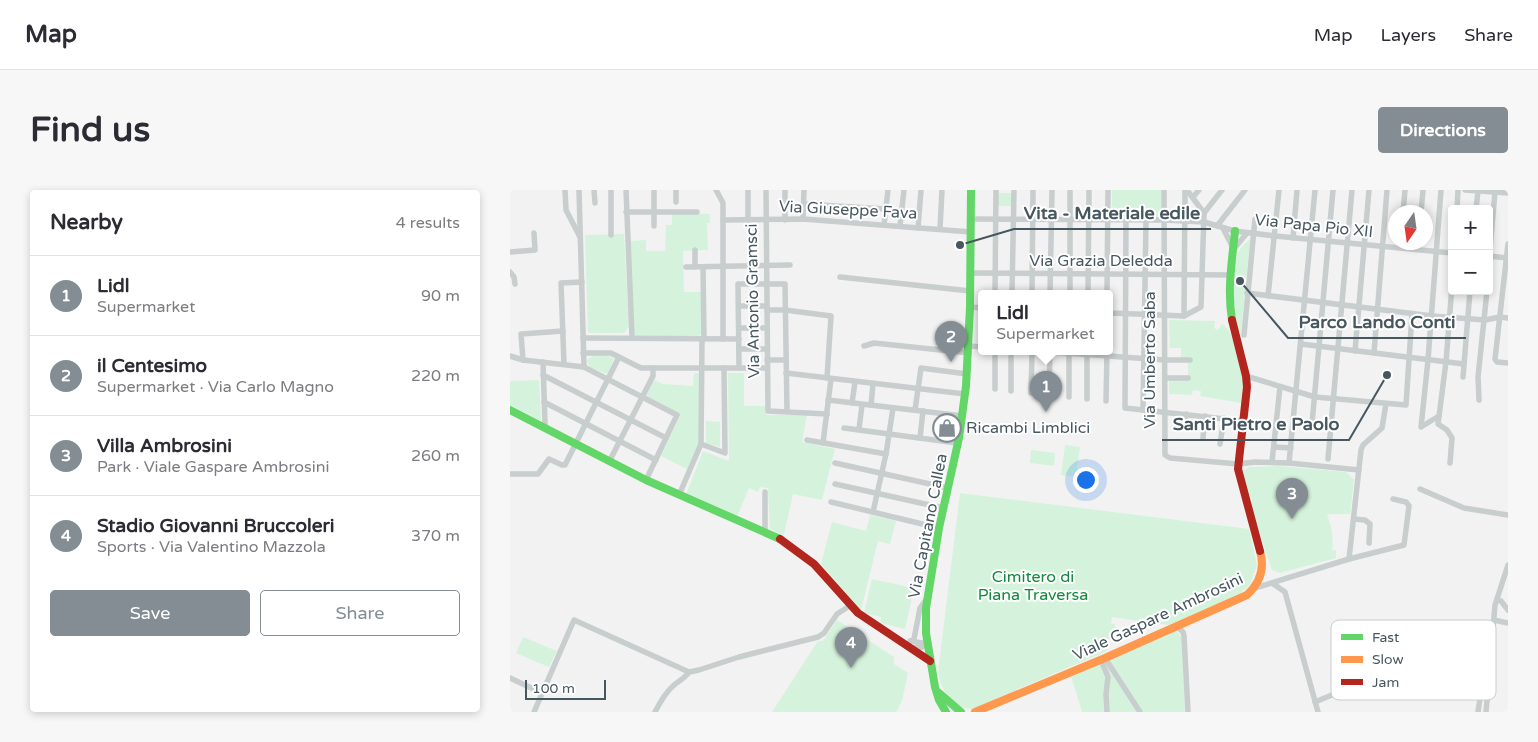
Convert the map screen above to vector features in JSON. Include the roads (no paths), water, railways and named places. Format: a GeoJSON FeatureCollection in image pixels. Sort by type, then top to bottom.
{"type":"FeatureCollection","features":[{"type":"Feature","properties":{"kind":"street"},"geometry":{"type":"LineString","coordinates":[[565,190],[566,210],[581,240]]}},
{"type":"Feature","properties":{"kind":"street"},"geometry":{"type":"LineString","coordinates":[[579,190],[584,367]]}},
{"type":"Feature","properties":{"kind":"street"},"geometry":{"type":"LineString","coordinates":[[594,190],[595,203]]}},
{"type":"Feature","properties":{"kind":"street"},"geometry":{"type":"LineString","coordinates":[[611,190],[611,235]]}},
{"type":"Feature","properties":{"kind":"street"},"geometry":{"type":"LineString","coordinates":[[626,190],[632,337]]}},
{"type":"Feature","properties":{"kind":"street"},"geometry":{"type":"LineString","coordinates":[[654,190],[654,226]]}},
{"type":"Feature","properties":{"kind":"street"},"geometry":{"type":"LineString","coordinates":[[676,190],[676,202]]}},
{"type":"Feature","properties":{"kind":"street"},"geometry":{"type":"LineString","coordinates":[[716,190],[722,203],[723,220],[723,339]]}},
{"type":"Feature","properties":{"kind":"street"},"geometry":{"type":"LineString","coordinates":[[748,190],[748,220]]}},
{"type":"Feature","properties":{"kind":"street","name":"Via Antonio Gramsci"},"geometry":{"type":"LineString","coordinates":[[766,190],[768,411],[787,411]]}},
{"type":"Feature","properties":{"kind":"street"},"geometry":{"type":"LineString","coordinates":[[785,190],[785,220]]}},
{"type":"Feature","properties":{"kind":"street"},"geometry":{"type":"LineString","coordinates":[[803,219],[804,190]]}},
{"type":"Feature","properties":{"kind":"street"},"geometry":{"type":"LineString","coordinates":[[884,225],[888,190]]}},
{"type":"Feature","properties":{"kind":"street"},"geometry":{"type":"LineString","coordinates":[[900,226],[904,190]]}},
{"type":"Feature","properties":{"kind":"street"},"geometry":{"type":"LineString","coordinates":[[918,228],[921,190]]}},
{"type":"Feature","properties":{"kind":"street"},"geometry":{"type":"LineString","coordinates":[[940,230],[942,190]]}},
{"type":"Feature","properties":{"kind":"street"},"geometry":{"type":"LineString","coordinates":[[966,190],[971,190]]}},
{"type":"Feature","properties":{"kind":"street","name":"Via Capitano Callea"},"geometry":{"type":"LineString","coordinates":[[946,712],[939,700],[935,687],[926,625],[928,594],[939,528],[958,443],[965,394],[969,349],[971,190]]}},
{"type":"Feature","properties":{"kind":"street"},"geometry":{"type":"LineString","coordinates":[[995,290],[996,190]]}},
{"type":"Feature","properties":{"kind":"street"},"geometry":{"type":"LineString","coordinates":[[1012,290],[1014,190]]}},
{"type":"Feature","properties":{"kind":"street"},"geometry":{"type":"LineString","coordinates":[[1032,290],[1033,190]]}},
{"type":"Feature","properties":{"kind":"street"},"geometry":{"type":"LineString","coordinates":[[1050,290],[1052,190]]}},
{"type":"Feature","properties":{"kind":"street"},"geometry":{"type":"LineString","coordinates":[[1070,190],[1070,290]]}},
{"type":"Feature","properties":{"kind":"street"},"geometry":{"type":"LineString","coordinates":[[1088,290],[1089,190]]}},
{"type":"Feature","properties":{"kind":"street"},"geometry":{"type":"LineString","coordinates":[[1107,290],[1108,190]]}},
{"type":"Feature","properties":{"kind":"street","name":"Via Umberto Saba"},"geometry":{"type":"LineString","coordinates":[[1164,190],[1166,360],[1164,453],[1167,458],[1238,464]]}},
{"type":"Feature","properties":{"kind":"street"},"geometry":{"type":"LineString","coordinates":[[1113,313],[1184,316],[1202,307],[1204,213],[1186,190]]}},
{"type":"Feature","properties":{"kind":"street"},"geometry":{"type":"LineString","coordinates":[[1184,316],[1186,190]]}},
{"type":"Feature","properties":{"kind":"street"},"geometry":{"type":"LineString","coordinates":[[1193,197],[1199,190]]}},
{"type":"Feature","properties":{"kind":"street"},"geometry":{"type":"LineString","coordinates":[[1204,213],[1222,190]]}},
{"type":"Feature","properties":{"kind":"street"},"geometry":{"type":"LineString","coordinates":[[1245,190],[1220,226],[1227,234],[1233,250],[1250,233]]}},
{"type":"Feature","properties":{"kind":"street"},"geometry":{"type":"LineString","coordinates":[[1268,296],[1279,190]]}},
{"type":"Feature","properties":{"kind":"street"},"geometry":{"type":"LineString","coordinates":[[1293,238],[1297,190]]}},
{"type":"Feature","properties":{"kind":"street"},"geometry":{"type":"LineString","coordinates":[[1289,463],[1315,190]]}},
{"type":"Feature","properties":{"kind":"street"},"geometry":{"type":"LineString","coordinates":[[1312,424],[1333,190]]}},
{"type":"Feature","properties":{"kind":"street"},"geometry":{"type":"LineString","coordinates":[[1328,458],[1352,190]]}},
{"type":"Feature","properties":{"kind":"street"},"geometry":{"type":"LineString","coordinates":[[1355,351],[1369,190]]}},
{"type":"Feature","properties":{"kind":"street"},"geometry":{"type":"LineString","coordinates":[[1374,353],[1387,190]]}},
{"type":"Feature","properties":{"kind":"street"},"geometry":{"type":"LineString","coordinates":[[1404,205],[1405,190]]}},
{"type":"Feature","properties":{"kind":"street"},"geometry":{"type":"LineString","coordinates":[[1422,205],[1423,190]]}},
{"type":"Feature","properties":{"kind":"street"},"geometry":{"type":"LineString","coordinates":[[1439,416],[1421,427],[1432,316],[1441,190]]}},
{"type":"Feature","properties":{"kind":"street"},"geometry":{"type":"LineString","coordinates":[[1457,205],[1458,190]]}},
{"type":"Feature","properties":{"kind":"street"},"geometry":{"type":"LineString","coordinates":[[1465,190],[1508,193]]}},
{"type":"Feature","properties":{"kind":"street"},"geometry":{"type":"LineString","coordinates":[[1476,205],[1478,191]]}},
{"type":"Feature","properties":{"kind":"street"},"geometry":{"type":"LineString","coordinates":[[1490,250],[1495,192]]}},
{"type":"Feature","properties":{"kind":"street"},"geometry":{"type":"LineString","coordinates":[[804,204],[886,209]]}},
{"type":"Feature","properties":{"kind":"street"},"geometry":{"type":"LineString","coordinates":[[626,212],[697,212]]}},
{"type":"Feature","properties":{"kind":"street","name":"Via Giuseppe Fava"},"geometry":{"type":"LineString","coordinates":[[723,220],[803,219],[971,232]]}},
{"type":"Feature","properties":{"kind":"street","name":"Via Papa Pio XII"},"geometry":{"type":"LineString","coordinates":[[971,219],[1204,222],[1250,233],[1388,246]]}},
{"type":"Feature","properties":{"kind":"street"},"geometry":{"type":"LineString","coordinates":[[1244,335],[1250,233],[1255,219]]}},
{"type":"Feature","properties":{"kind":"street"},"geometry":{"type":"LineString","coordinates":[[1126,220],[1125,408],[1243,421]]}},
{"type":"Feature","properties":{"kind":"street"},"geometry":{"type":"LineString","coordinates":[[1143,410],[1146,220]]}},
{"type":"Feature","properties":{"kind":"street","name":"Viale Gaspare Ambrosini"},"geometry":{"type":"LineString","coordinates":[[975,712],[1103,659],[1247,594],[1255,588],[1261,575],[1264,561],[1238,469],[1246,376],[1233,329],[1230,301],[1230,275],[1237,231]]}},
{"type":"Feature","properties":{"kind":"street"},"geometry":{"type":"LineString","coordinates":[[510,252],[535,250],[534,233]]}},
{"type":"Feature","properties":{"kind":"street"},"geometry":{"type":"LineString","coordinates":[[1508,244],[1495,359],[1498,362],[1508,363]]}},
{"type":"Feature","properties":{"kind":"street"},"geometry":{"type":"LineString","coordinates":[[695,250],[695,267]]}},
{"type":"Feature","properties":{"kind":"street","name":"Via Papa Pio XII"},"geometry":{"type":"LineString","coordinates":[[1418,250],[1448,252]]}},
{"type":"Feature","properties":{"kind":"street"},"geometry":{"type":"LineString","coordinates":[[1493,256],[1507,258]]}},
{"type":"Feature","properties":{"kind":"street"},"geometry":{"type":"LineString","coordinates":[[686,267],[790,265]]}},
{"type":"Feature","properties":{"kind":"street"},"geometry":{"type":"LineString","coordinates":[[679,495],[702,444],[703,267]]}},
{"type":"Feature","properties":{"kind":"street"},"geometry":{"type":"LineString","coordinates":[[510,272],[515,284]]}},
{"type":"Feature","properties":{"kind":"street","name":"Via Grazia Deledda"},"geometry":{"type":"LineString","coordinates":[[971,273],[1230,275]]}},
{"type":"Feature","properties":{"kind":"street"},"geometry":{"type":"LineString","coordinates":[[840,277],[970,291]]}},
{"type":"Feature","properties":{"kind":"street"},"geometry":{"type":"LineString","coordinates":[[564,364],[561,283],[582,282]]}},
{"type":"Feature","properties":{"kind":"street"},"geometry":{"type":"LineString","coordinates":[[739,368],[738,284],[785,284],[787,411],[827,414]]}},
{"type":"Feature","properties":{"kind":"street"},"geometry":{"type":"LineString","coordinates":[[1247,293],[1450,318],[1485,320],[1500,317],[1508,318]]}},
{"type":"Feature","properties":{"kind":"street"},"geometry":{"type":"LineString","coordinates":[[1450,462],[1452,438],[1447,430],[1438,424],[1446,362],[1451,295]]}},
{"type":"Feature","properties":{"kind":"street"},"geometry":{"type":"LineString","coordinates":[[1463,377],[1470,295]]}},
{"type":"Feature","properties":{"kind":"street"},"geometry":{"type":"LineString","coordinates":[[1479,400],[1478,378],[1487,295]]}},
{"type":"Feature","properties":{"kind":"street"},"geometry":{"type":"LineString","coordinates":[[739,306],[831,316],[828,400],[823,442]]}},
{"type":"Feature","properties":{"kind":"street"},"geometry":{"type":"LineString","coordinates":[[970,307],[978,308]]}},
{"type":"Feature","properties":{"kind":"street"},"geometry":{"type":"LineString","coordinates":[[1246,376],[1315,397],[1406,405],[1412,314]]}},
{"type":"Feature","properties":{"kind":"street"},"geometry":{"type":"LineString","coordinates":[[739,328],[767,328]]}},
{"type":"Feature","properties":{"kind":"street"},"geometry":{"type":"LineString","coordinates":[[523,360],[521,334],[563,331]]}},
{"type":"Feature","properties":{"kind":"street"},"geometry":{"type":"LineString","coordinates":[[583,338],[739,339]]}},
{"type":"Feature","properties":{"kind":"street"},"geometry":{"type":"LineString","coordinates":[[864,346],[874,343],[969,349],[978,348]]}},
{"type":"Feature","properties":{"kind":"street"},"geometry":{"type":"LineString","coordinates":[[1301,344],[1464,364]]}},
{"type":"Feature","properties":{"kind":"street"},"geometry":{"type":"LineString","coordinates":[[739,349],[767,349]]}},
{"type":"Feature","properties":{"kind":"street"},"geometry":{"type":"LineString","coordinates":[[584,353],[611,354],[641,368],[767,368]]}},
{"type":"Feature","properties":{"kind":"street"},"geometry":{"type":"LineString","coordinates":[[1113,354],[1166,360],[1190,360]]}},
{"type":"Feature","properties":{"kind":"street"},"geometry":{"type":"LineString","coordinates":[[995,355],[995,389]]}},
{"type":"Feature","properties":{"kind":"street"},"geometry":{"type":"LineString","coordinates":[[1011,355],[1011,391]]}},
{"type":"Feature","properties":{"kind":"street"},"geometry":{"type":"LineString","coordinates":[[1031,393],[1032,355]]}},
{"type":"Feature","properties":{"kind":"street"},"geometry":{"type":"LineString","coordinates":[[1049,395],[1050,355]]}},
{"type":"Feature","properties":{"kind":"street"},"geometry":{"type":"LineString","coordinates":[[1069,355],[1069,397]]}},
{"type":"Feature","properties":{"kind":"street"},"geometry":{"type":"LineString","coordinates":[[1087,355],[1087,399]]}},
{"type":"Feature","properties":{"kind":"street"},"geometry":{"type":"LineString","coordinates":[[1106,401],[1107,355]]}},
{"type":"Feature","properties":{"kind":"street"},"geometry":{"type":"LineString","coordinates":[[510,356],[523,360],[584,367],[677,415],[646,480]]}},
{"type":"Feature","properties":{"kind":"street"},"geometry":{"type":"LineString","coordinates":[[510,474],[538,474],[549,459],[564,465],[619,357]]}},
{"type":"Feature","properties":{"kind":"street"},"geometry":{"type":"LineString","coordinates":[[767,360],[786,360]]}},
{"type":"Feature","properties":{"kind":"street"},"geometry":{"type":"LineString","coordinates":[[543,362],[545,424],[543,428]]}},
{"type":"Feature","properties":{"kind":"street"},"geometry":{"type":"LineString","coordinates":[[609,462],[653,376],[653,368]]}},
{"type":"Feature","properties":{"kind":"street"},"geometry":{"type":"LineString","coordinates":[[702,444],[725,453],[724,368]]}},
{"type":"Feature","properties":{"kind":"street"},"geometry":{"type":"LineString","coordinates":[[915,410],[921,368],[967,374]]}},
{"type":"Feature","properties":{"kind":"street"},"geometry":{"type":"LineString","coordinates":[[786,373],[965,394]]}},
{"type":"Feature","properties":{"kind":"street"},"geometry":{"type":"LineString","coordinates":[[543,375],[666,438]]}},
{"type":"Feature","properties":{"kind":"street"},"geometry":{"type":"LineString","coordinates":[[1165,378],[1188,378]]}},
{"type":"Feature","properties":{"kind":"street"},"geometry":{"type":"LineString","coordinates":[[852,403],[855,382]]}},
{"type":"Feature","properties":{"kind":"street"},"geometry":{"type":"LineString","coordinates":[[871,405],[873,384]]}},
{"type":"Feature","properties":{"kind":"street"},"geometry":{"type":"LineString","coordinates":[[1272,462],[1280,387]]}},
{"type":"Feature","properties":{"kind":"street"},"geometry":{"type":"LineString","coordinates":[[828,400],[962,416]]}},
{"type":"Feature","properties":{"kind":"street"},"geometry":{"type":"LineString","coordinates":[[544,402],[656,460]]}},
{"type":"Feature","properties":{"kind":"street"},"geometry":{"type":"LineString","coordinates":[[1349,559],[1360,456],[1363,445],[1384,425],[1386,404]]}},
{"type":"Feature","properties":{"kind":"street"},"geometry":{"type":"LineString","coordinates":[[859,429],[862,405]]}},
{"type":"Feature","properties":{"kind":"street"},"geometry":{"type":"LineString","coordinates":[[873,512],[886,454],[893,408]]}},
{"type":"Feature","properties":{"kind":"street"},"geometry":{"type":"LineString","coordinates":[[510,410],[646,480],[788,542],[809,558],[861,615],[900,641],[923,647],[928,644]]}},
{"type":"Feature","properties":{"kind":"street"},"geometry":{"type":"LineString","coordinates":[[920,438],[924,411]]}},
{"type":"Feature","properties":{"kind":"street"},"geometry":{"type":"LineString","coordinates":[[1185,427],[1186,414]]}},
{"type":"Feature","properties":{"kind":"street"},"geometry":{"type":"LineString","coordinates":[[1203,438],[1205,416]]}},
{"type":"Feature","properties":{"kind":"street"},"geometry":{"type":"LineString","coordinates":[[1220,444],[1224,418]]}},
{"type":"Feature","properties":{"kind":"street"},"geometry":{"type":"LineString","coordinates":[[844,428],[958,443]]}},
{"type":"Feature","properties":{"kind":"street"},"geometry":{"type":"LineString","coordinates":[[807,440],[886,454]]}},
{"type":"Feature","properties":{"kind":"street"},"geometry":{"type":"LineString","coordinates":[[1274,447],[1290,448]]}},
{"type":"Feature","properties":{"kind":"street"},"geometry":{"type":"LineString","coordinates":[[1238,464],[1272,462],[1359,470]]}},
{"type":"Feature","properties":{"kind":"street"},"geometry":{"type":"LineString","coordinates":[[835,464],[948,488]]}},
{"type":"Feature","properties":{"kind":"street"},"geometry":{"type":"LineString","coordinates":[[835,484],[943,508]]}},
{"type":"Feature","properties":{"kind":"street"},"geometry":{"type":"LineString","coordinates":[[1420,489],[1464,508],[1508,515]]}},
{"type":"Feature","properties":{"kind":"street"},"geometry":{"type":"LineString","coordinates":[[765,492],[766,532]]}},
{"type":"Feature","properties":{"kind":"street"},"geometry":{"type":"LineString","coordinates":[[1255,588],[1349,559],[1404,545],[1409,506],[1406,502],[1393,499]]}},
{"type":"Feature","properties":{"kind":"street"},"geometry":{"type":"LineString","coordinates":[[831,502],[939,528]]}},
{"type":"Feature","properties":{"kind":"street"},"geometry":{"type":"LineString","coordinates":[[1354,519],[1365,520],[1370,524],[1369,543]]}},
{"type":"Feature","properties":{"kind":"street"},"geometry":{"type":"LineString","coordinates":[[1494,620],[1497,600],[1508,566]]}},
{"type":"Feature","properties":{"kind":"street"},"geometry":{"type":"LineString","coordinates":[[1272,583],[1285,592],[1318,712]]}},
{"type":"Feature","properties":{"kind":"street"},"geometry":{"type":"LineString","coordinates":[[912,645],[920,608],[928,594]]}},
{"type":"Feature","properties":{"kind":"street"},"geometry":{"type":"LineString","coordinates":[[1497,600],[1501,601],[1508,610]]}},
{"type":"Feature","properties":{"kind":"street"},"geometry":{"type":"LineString","coordinates":[[534,712],[574,620],[689,672],[818,637],[824,633],[837,614],[851,605]]}},
{"type":"Feature","properties":{"kind":"street"},"geometry":{"type":"LineString","coordinates":[[1177,626],[1184,636],[1188,712]]}},
{"type":"Feature","properties":{"kind":"street"},"geometry":{"type":"LineString","coordinates":[[912,645],[930,661]]}},
{"type":"Feature","properties":{"kind":"street"},"geometry":{"type":"LineString","coordinates":[[1103,659],[1108,677],[1106,694],[1107,712]]}},
{"type":"Feature","properties":{"kind":"street"},"geometry":{"type":"LineString","coordinates":[[1103,659],[1140,712]]}},
{"type":"Feature","properties":{"kind":"street"},"geometry":{"type":"LineString","coordinates":[[655,712],[662,698],[689,672]]}},
{"type":"Feature","properties":{"kind":"street"},"geometry":{"type":"LineString","coordinates":[[510,678],[542,693]]}},
{"type":"Feature","properties":{"kind":"street"},"geometry":{"type":"LineString","coordinates":[[935,687],[940,695],[961,712]]}},
{"type":"Feature","properties":{"kind":"street"},"geometry":{"type":"LineString","coordinates":[[1314,702],[1331,695]]}},
{"type":"Feature","properties":{"kind":"place","name":"Vita - Materiale edile"},"geometry":{"type":"Point","coordinates":[960,245]}},
{"type":"Feature","properties":{"kind":"place","name":"Parco Lando Conti"},"geometry":{"type":"Point","coordinates":[1240,281]}},
{"type":"Feature","properties":{"kind":"place","name":"il Centesimo"},"geometry":{"type":"Point","coordinates":[951,362]}},
{"type":"Feature","properties":{"kind":"place","name":"Santi Pietro e Paolo"},"geometry":{"type":"Point","coordinates":[1387,375]}},
{"type":"Feature","properties":{"kind":"place","name":"Lidl"},"geometry":{"type":"Point","coordinates":[1046,412]}},
{"type":"Feature","properties":{"kind":"place","name":"Ricambi Limblici"},"geometry":{"type":"Point","coordinates":[947,428]}},
{"type":"Feature","properties":{"kind":"place","name":"Villa Ambrosini"},"geometry":{"type":"Point","coordinates":[1292,519]}},
{"type":"Feature","properties":{"kind":"place","name":"Stadio Giovanni Bruccoleri"},"geometry":{"type":"Point","coordinates":[851,668]}},
{"type":"Feature","properties":{"kind":"park label","name":"Cimitero di Piana Traversa"},"geometry":{"type":"Point","coordinates":[1033,586]}}]}
